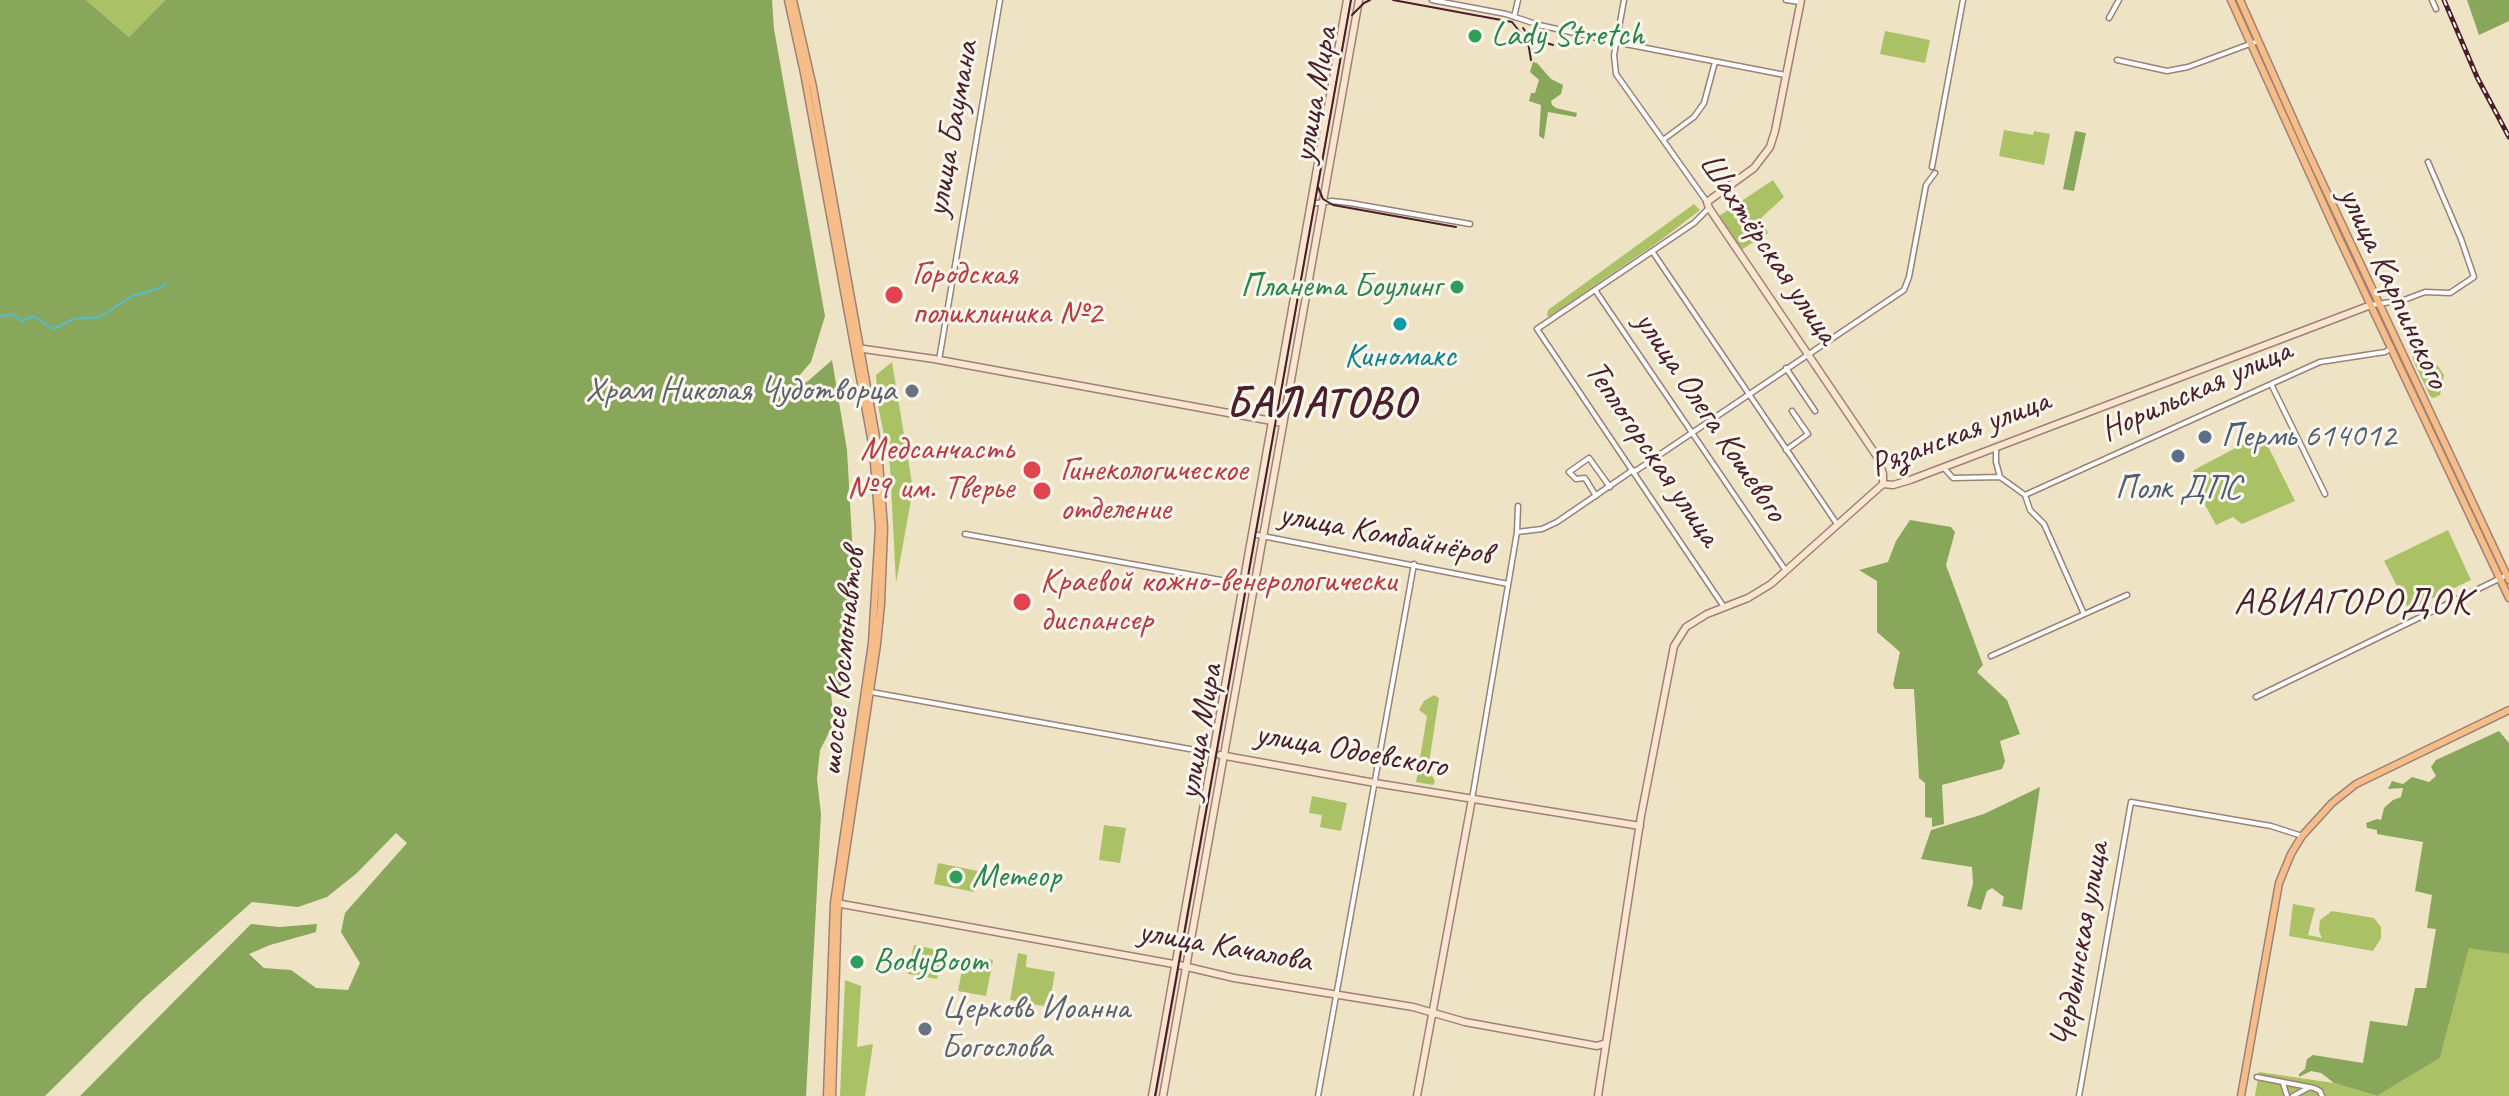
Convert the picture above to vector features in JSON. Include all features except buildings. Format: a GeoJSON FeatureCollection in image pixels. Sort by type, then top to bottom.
{"type":"FeatureCollection","features":[{"type":"Feature","properties":{"kind":"main road","name":"шоссе Космонавтов"},"geometry":{"type":"LineString","coordinates":[[790,0],[857,348],[873,449],[879,528],[876,604],[867,691],[836,904],[830,1096]]}},
{"type":"Feature","properties":{"kind":"main road","name":"улица Мира"},"geometry":{"type":"LineString","coordinates":[[1152,1096],[1347,0]]}},
{"type":"Feature","properties":{"kind":"main road","name":"улица Мира"},"geometry":{"type":"LineString","coordinates":[[1163,1096],[1359,0]]}},
{"type":"Feature","properties":{"kind":"main road","name":"улица Карпинского"},"geometry":{"type":"LineString","coordinates":[[2231,0],[2344,226],[2392,348],[2442,446]]}},
{"type":"Feature","properties":{"kind":"main road","name":"улица Карпинского"},"geometry":{"type":"LineString","coordinates":[[2240,0],[2254,42],[2335,230],[2375,304],[2505,577],[2509,598]]}},
{"type":"Feature","properties":{"kind":"main road"},"geometry":{"type":"LineString","coordinates":[[1708,205],[1714,195],[1747,175],[1765,155],[1775,131],[1801,1]]}},
{"type":"Feature","properties":{"kind":"main road","name":"Шахтёрская улица"},"geometry":{"type":"LineString","coordinates":[[1708,205],[1878,458],[1883,484]]}},
{"type":"Feature","properties":{"kind":"main road"},"geometry":{"type":"LineString","coordinates":[[2335,230],[2342,233],[2344,226]]}},
{"type":"Feature","properties":{"kind":"main road","name":"Рязанская улица"},"geometry":{"type":"LineString","coordinates":[[1598,1096],[1640,826],[1674,646],[1686,627],[1759,592],[1883,484],[1893,485],[1944,468],[2375,304]]}},
{"type":"Feature","properties":{"kind":"main road"},"geometry":{"type":"LineString","coordinates":[[857,348],[1283,423]]}},
{"type":"Feature","properties":{"kind":"main road"},"geometry":{"type":"LineString","coordinates":[[2241,1096],[2279,883],[2287,861],[2302,836],[2332,803],[2356,784],[2509,710]]}},
{"type":"Feature","properties":{"kind":"main road","name":"улица Одоевского"},"geometry":{"type":"LineString","coordinates":[[1213,753],[1640,826]]}},
{"type":"Feature","properties":{"kind":"main road"},"geometry":{"type":"LineString","coordinates":[[1417,1096],[1472,799]]}},
{"type":"Feature","properties":{"kind":"main road","name":"улица Качалова"},"geometry":{"type":"LineString","coordinates":[[836,904],[1433,1012],[1465,1022],[1597,1046],[1606,1043]]}},
{"type":"Feature","properties":{"kind":"street","name":"улица Баумана"},"geometry":{"type":"LineString","coordinates":[[939,360],[1000,0]]}},
{"type":"Feature","properties":{"kind":"street"},"geometry":{"type":"LineString","coordinates":[[1432,0],[1615,42],[1787,75]]}},
{"type":"Feature","properties":{"kind":"street"},"geometry":{"type":"LineString","coordinates":[[1514,17],[1518,0]]}},
{"type":"Feature","properties":{"kind":"street"},"geometry":{"type":"LineString","coordinates":[[1615,42],[1624,0]]}},
{"type":"Feature","properties":{"kind":"street"},"geometry":{"type":"LineString","coordinates":[[1786,0],[1801,1]]}},
{"type":"Feature","properties":{"kind":"street"},"geometry":{"type":"LineString","coordinates":[[1932,167],[1963,0]]}},
{"type":"Feature","properties":{"kind":"street"},"geometry":{"type":"LineString","coordinates":[[2109,18],[2119,0]]}},
{"type":"Feature","properties":{"kind":"street"},"geometry":{"type":"LineString","coordinates":[[2432,0],[2436,9]]}},
{"type":"Feature","properties":{"kind":"street","name":"Шахтёрская улица"},"geometry":{"type":"LineString","coordinates":[[1615,42],[1616,74],[1708,205]]}},
{"type":"Feature","properties":{"kind":"street"},"geometry":{"type":"LineString","coordinates":[[2117,60],[2167,71],[2188,67],[2254,42]]}},
{"type":"Feature","properties":{"kind":"street"},"geometry":{"type":"LineString","coordinates":[[1663,140],[1694,117],[1704,103],[1715,62]]}},
{"type":"Feature","properties":{"kind":"street"},"geometry":{"type":"LineString","coordinates":[[2375,304],[2404,300],[2425,292],[2450,293],[2474,277],[2428,162]]}},
{"type":"Feature","properties":{"kind":"street"},"geometry":{"type":"LineString","coordinates":[[1517,532],[1542,529],[1557,522],[1904,290],[1926,185],[1935,173]]}},
{"type":"Feature","properties":{"kind":"street"},"geometry":{"type":"LineString","coordinates":[[1310,204],[1350,203],[1470,224]]}},
{"type":"Feature","properties":{"kind":"street"},"geometry":{"type":"LineString","coordinates":[[1595,290],[1694,223],[1708,205]]}},
{"type":"Feature","properties":{"kind":"street"},"geometry":{"type":"LineString","coordinates":[[1652,251],[1837,524]]}},
{"type":"Feature","properties":{"kind":"street","name":"Теплогорская улица"},"geometry":{"type":"LineString","coordinates":[[1595,290],[1537,329],[1724,607]]}},
{"type":"Feature","properties":{"kind":"street","name":"улица Олега Кошевого"},"geometry":{"type":"LineString","coordinates":[[1595,290],[1786,571]]}},
{"type":"Feature","properties":{"kind":"street","name":"Норильская улица"},"geometry":{"type":"LineString","coordinates":[[2025,495],[2320,362],[2385,352],[2392,348]]}},
{"type":"Feature","properties":{"kind":"street"},"geometry":{"type":"LineString","coordinates":[[1786,368],[1815,411]]}},
{"type":"Feature","properties":{"kind":"street"},"geometry":{"type":"LineString","coordinates":[[2271,384],[2325,494]]}},
{"type":"Feature","properties":{"kind":"street"},"geometry":{"type":"LineString","coordinates":[[1786,450],[1808,434],[1792,411]]}},
{"type":"Feature","properties":{"kind":"street"},"geometry":{"type":"LineString","coordinates":[[1996,447],[2000,477]]}},
{"type":"Feature","properties":{"kind":"street"},"geometry":{"type":"LineString","coordinates":[[1596,496],[1585,478],[1576,479],[1569,472],[1589,458],[1610,487]]}},
{"type":"Feature","properties":{"kind":"street"},"geometry":{"type":"LineString","coordinates":[[1944,468],[1953,478],[2000,477],[2025,495],[2030,510],[2044,524],[2084,614]]}},
{"type":"Feature","properties":{"kind":"street"},"geometry":{"type":"LineString","coordinates":[[1472,799],[1517,532],[1518,506]]}},
{"type":"Feature","properties":{"kind":"street"},"geometry":{"type":"LineString","coordinates":[[965,534],[1243,584]]}},
{"type":"Feature","properties":{"kind":"street","name":"улица Комбайнёров"},"geometry":{"type":"LineString","coordinates":[[1252,534],[1508,584]]}},
{"type":"Feature","properties":{"kind":"street"},"geometry":{"type":"LineString","coordinates":[[1318,1096],[1414,564]]}},
{"type":"Feature","properties":{"kind":"street"},"geometry":{"type":"LineString","coordinates":[[2256,697],[2505,577]]}},
{"type":"Feature","properties":{"kind":"street"},"geometry":{"type":"LineString","coordinates":[[1991,656],[2127,595]]}},
{"type":"Feature","properties":{"kind":"street","name":"улица Одоевского"},"geometry":{"type":"LineString","coordinates":[[867,691],[1213,753]]}},
{"type":"Feature","properties":{"kind":"street","name":"Чердынская улица"},"geometry":{"type":"LineString","coordinates":[[2079,1096],[2131,802],[2277,827],[2302,836]]}},
{"type":"Feature","properties":{"kind":"street"},"geometry":{"type":"LineString","coordinates":[[2257,1077],[2312,1088],[2320,1091],[2322,1096]]}},
{"type":"Feature","properties":{"kind":"street"},"geometry":{"type":"LineString","coordinates":[[2282,1083],[2290,1096],[2312,1088]]}},
{"type":"Feature","properties":{"kind":"green space"},"geometry":{"type":"Polygon","coordinates":[[[0,0],[86,0],[129,37],[165,0],[772,0],[774,29],[825,316],[811,362],[793,383],[807,382],[832,360],[847,450],[854,574],[841,685],[831,693],[834,723],[820,750],[817,779],[821,814],[806,1096],[80,1096],[251,924],[279,927],[317,924],[316,932],[249,954],[264,968],[291,970],[316,988],[348,990],[360,963],[341,932],[345,913],[407,843],[396,833],[357,873],[327,897],[298,907],[252,902],[143,999],[45,1096],[0,1096],[0,0]]]}},
{"type":"Feature","properties":{"kind":"green space"},"geometry":{"type":"Polygon","coordinates":[[[86,0],[165,0],[129,37],[86,0]]]}},
{"type":"Feature","properties":{"kind":"green space"},"geometry":{"type":"Polygon","coordinates":[[[2467,0],[2509,0],[2509,21],[2479,35],[2467,0]]]}},
{"type":"Feature","properties":{"kind":"green space"},"geometry":{"type":"Polygon","coordinates":[[[1885,31],[1930,40],[1925,63],[1880,54],[1885,31]]]}},
{"type":"Feature","properties":{"kind":"green space"},"geometry":{"type":"Polygon","coordinates":[[[1533,62],[1551,79],[1563,85],[1561,94],[1551,101],[1552,105],[1577,113],[1576,117],[1548,112],[1544,139],[1539,136],[1541,105],[1529,101],[1539,80],[1530,72],[1533,62]]]}},
{"type":"Feature","properties":{"kind":"green space"},"geometry":{"type":"Polygon","coordinates":[[[2004,130],[2033,135],[2034,131],[2050,134],[2044,165],[1999,156],[2004,130]]]}},
{"type":"Feature","properties":{"kind":"green space"},"geometry":{"type":"Polygon","coordinates":[[[2075,131],[2086,133],[2074,191],[2063,189],[2075,131]]]}},
{"type":"Feature","properties":{"kind":"green space"},"geometry":{"type":"Polygon","coordinates":[[[1773,180],[1784,197],[1761,218],[1768,233],[1741,250],[1719,216],[1773,180]]]}},
{"type":"Feature","properties":{"kind":"green space"},"geometry":{"type":"Polygon","coordinates":[[[1694,204],[1700,210],[1661,240],[1549,317],[1547,315],[1548,310],[1694,204]]]}},
{"type":"Feature","properties":{"kind":"green space"},"geometry":{"type":"Polygon","coordinates":[[[2413,354],[2438,366],[2444,375],[2440,395],[2430,396],[2413,354]]]}},
{"type":"Feature","properties":{"kind":"green space"},"geometry":{"type":"Polygon","coordinates":[[[892,362],[913,489],[896,583],[890,466],[878,405],[876,375],[892,362]]]}},
{"type":"Feature","properties":{"kind":"green space"},"geometry":{"type":"Polygon","coordinates":[[[2262,434],[2295,501],[2242,524],[2233,517],[2216,525],[2190,477],[2194,470],[2262,434]]]}},
{"type":"Feature","properties":{"kind":"green space"},"geometry":{"type":"Polygon","coordinates":[[[1910,520],[1951,527],[1955,532],[1946,565],[1983,665],[1977,672],[2007,700],[2020,734],[2000,741],[2005,761],[2002,769],[1942,785],[1944,824],[1932,827],[1932,818],[1925,817],[1925,783],[1919,778],[1914,689],[1895,689],[1893,685],[1900,652],[1877,632],[1877,581],[1859,570],[1888,562],[1896,541],[1910,520]]]}},
{"type":"Feature","properties":{"kind":"green space"},"geometry":{"type":"Polygon","coordinates":[[[2448,530],[2471,580],[2409,609],[2384,561],[2448,530]]]}},
{"type":"Feature","properties":{"kind":"green space"},"geometry":{"type":"Polygon","coordinates":[[[1434,695],[1439,698],[1428,769],[1435,781],[1433,785],[1416,782],[1427,716],[1419,710],[1424,701],[1434,695]]]}},
{"type":"Feature","properties":{"kind":"green space"},"geometry":{"type":"Polygon","coordinates":[[[2499,731],[2509,743],[2509,954],[2469,948],[2440,1058],[2377,1096],[2334,1083],[2321,1073],[2311,1071],[2299,1077],[2307,1059],[2313,1055],[2363,1063],[2370,1021],[2407,1026],[2415,988],[2426,988],[2436,929],[2427,928],[2432,895],[2415,891],[2423,842],[2377,834],[2377,830],[2367,828],[2366,823],[2381,820],[2384,808],[2401,797],[2403,788],[2388,789],[2392,781],[2403,784],[2412,777],[2429,782],[2436,776],[2431,767],[2436,760],[2499,731]]]}},
{"type":"Feature","properties":{"kind":"green space"},"geometry":{"type":"Polygon","coordinates":[[[2040,787],[2022,910],[2002,906],[2004,897],[1992,888],[1987,891],[1981,910],[1967,906],[1973,884],[1972,867],[1921,859],[1931,830],[1984,814],[2040,787]]]}},
{"type":"Feature","properties":{"kind":"green space"},"geometry":{"type":"Polygon","coordinates":[[[1312,796],[1347,803],[1341,831],[1320,827],[1322,815],[1309,813],[1312,796]]]}},
{"type":"Feature","properties":{"kind":"green space"},"geometry":{"type":"Polygon","coordinates":[[[1104,825],[1126,828],[1120,863],[1099,860],[1104,825]]]}},
{"type":"Feature","properties":{"kind":"green space","name":"Метеор"},"geometry":{"type":"Polygon","coordinates":[[[938,863],[978,871],[974,892],[934,884],[938,863]]]}},
{"type":"Feature","properties":{"kind":"green space"},"geometry":{"type":"Polygon","coordinates":[[[2293,904],[2315,908],[2308,935],[2322,938],[2320,920],[2332,911],[2374,918],[2381,927],[2381,938],[2373,951],[2289,936],[2293,904]]]}},
{"type":"Feature","properties":{"kind":"green space"},"geometry":{"type":"Polygon","coordinates":[[[914,945],[943,951],[937,979],[908,974],[914,945]]]}},
{"type":"Feature","properties":{"kind":"green space"},"geometry":{"type":"Polygon","coordinates":[[[2469,947],[2509,954],[2509,1096],[2377,1096],[2440,1058],[2469,947]]]}},
{"type":"Feature","properties":{"kind":"green space"},"geometry":{"type":"Polygon","coordinates":[[[1018,953],[1027,955],[1026,967],[1055,972],[1049,1007],[1010,1000],[1018,953]]]}},
{"type":"Feature","properties":{"kind":"green space"},"geometry":{"type":"Polygon","coordinates":[[[965,955],[993,960],[986,996],[958,991],[965,955]]]}},
{"type":"Feature","properties":{"kind":"green space"},"geometry":{"type":"Polygon","coordinates":[[[845,980],[861,986],[857,1047],[873,1044],[865,1096],[840,1096],[845,980]]]}},
{"type":"Feature","properties":{"kind":"green space"},"geometry":{"type":"Polygon","coordinates":[[[2259,1072],[2334,1083],[2376,1096],[2255,1096],[2259,1072]]]}},
{"type":"Feature","properties":{"kind":"waterway"},"geometry":{"type":"LineString","coordinates":[[0,316],[13,314],[21,321],[33,316],[53,329],[74,319],[100,317],[132,296],[160,288],[166,283]]}},
{"type":"Feature","properties":{"kind":"tram line"},"geometry":{"type":"LineString","coordinates":[[1155,1096],[1351,0]]}},
{"type":"Feature","properties":{"kind":"tram line"},"geometry":{"type":"LineString","coordinates":[[1352,15],[1370,0]]}},
{"type":"Feature","properties":{"kind":"tram line"},"geometry":{"type":"LineString","coordinates":[[1393,0],[1512,22],[1528,42],[1531,60]]}},
{"type":"Feature","properties":{"kind":"tram line"},"geometry":{"type":"LineString","coordinates":[[1523,28],[1528,35],[1553,45]]}},
{"type":"Feature","properties":{"kind":"tram line"},"geometry":{"type":"LineString","coordinates":[[1318,187],[1323,199],[1333,205],[1456,227]]}},
{"type":"Feature","properties":{"kind":"railway"},"geometry":{"type":"LineString","coordinates":[[2444,0],[2477,77],[2509,137]]}},
{"type":"Feature","properties":{"kind":"place","name":"Lady Stretch"},"geometry":{"type":"Point","coordinates":[1475,36]}},
{"type":"Feature","properties":{"kind":"place","name":"Планета Боулинг"},"geometry":{"type":"Point","coordinates":[1457,287]}},
{"type":"Feature","properties":{"kind":"place","name":"Городская поликлиника №2"},"geometry":{"type":"Point","coordinates":[894,295]}},
{"type":"Feature","properties":{"kind":"place","name":"Киномакс"},"geometry":{"type":"Point","coordinates":[1400,324]}},
{"type":"Feature","properties":{"kind":"place","name":"Храм Николая Чудотворца"},"geometry":{"type":"Point","coordinates":[912,391]}},
{"type":"Feature","properties":{"kind":"place","name":"Пермь 614012"},"geometry":{"type":"Point","coordinates":[2205,437]}},
{"type":"Feature","properties":{"kind":"place","name":"Полк ДПС"},"geometry":{"type":"Point","coordinates":[2178,456]}},
{"type":"Feature","properties":{"kind":"place","name":"Медсанчасть №9 им. Тверье"},"geometry":{"type":"Point","coordinates":[1032,470]}},
{"type":"Feature","properties":{"kind":"place","name":"Гинекологическое отделение"},"geometry":{"type":"Point","coordinates":[1042,491]}},
{"type":"Feature","properties":{"kind":"place","name":"Краевой кожно-венерологически диспансер"},"geometry":{"type":"Point","coordinates":[1022,602]}},
{"type":"Feature","properties":{"kind":"place","name":"Метеор"},"geometry":{"type":"Point","coordinates":[956,877]}},
{"type":"Feature","properties":{"kind":"place","name":"BodyBoom"},"geometry":{"type":"Point","coordinates":[857,962]}},
{"type":"Feature","properties":{"kind":"place","name":"Церковь Иоанна Богослова"},"geometry":{"type":"Point","coordinates":[925,1029]}},
{"type":"Feature","properties":{"kind":"district","name":"БАЛАТОВО"},"geometry":{"type":"Point","coordinates":[1321,405]}},
{"type":"Feature","properties":{"kind":"district","name":"АВИАГОРОДОК"},"geometry":{"type":"Point","coordinates":[2353,603]}}]}
